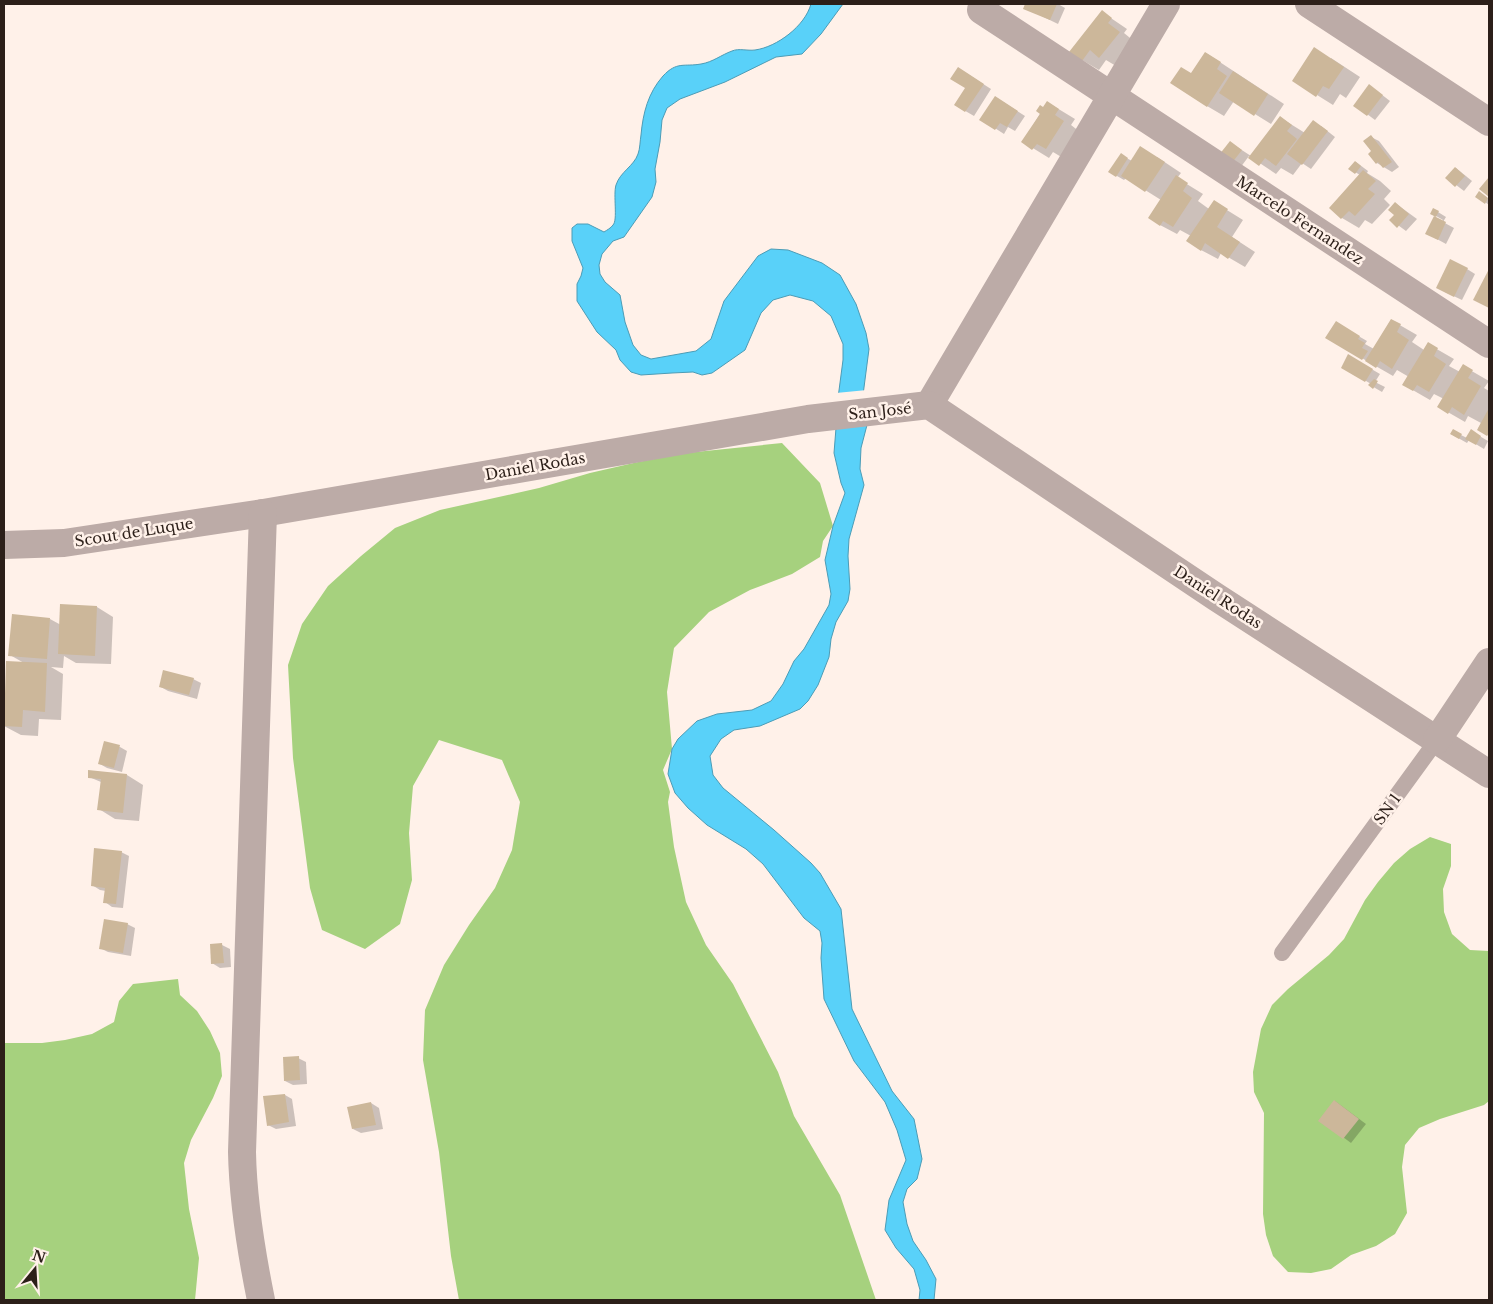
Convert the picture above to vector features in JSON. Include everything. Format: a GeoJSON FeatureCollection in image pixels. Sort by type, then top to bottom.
{"type":"FeatureCollection","features":[{"type":"Feature","properties":{"kind":"street"},"geometry":{"type":"LineString","coordinates":[[939,412],[1112,96],[1166,4]]}},
{"type":"Feature","properties":{"kind":"street"},"geometry":{"type":"LineString","coordinates":[[1309,4],[1489,122]]}},
{"type":"Feature","properties":{"kind":"street","name":"Marcelo Fernandez"},"geometry":{"type":"LineString","coordinates":[[981,10],[1489,344]]}},
{"type":"Feature","properties":{"kind":"street","name":"San José"},"geometry":{"type":"LineString","coordinates":[[808,419],[886,410],[939,412]]}},
{"type":"Feature","properties":{"kind":"street","name":"Daniel Rodas"},"geometry":{"type":"LineString","coordinates":[[939,412],[1489,774]]}},
{"type":"Feature","properties":{"kind":"street","name":"Daniel Rodas"},"geometry":{"type":"LineString","coordinates":[[263,512],[808,419]]}},
{"type":"Feature","properties":{"kind":"street"},"geometry":{"type":"LineString","coordinates":[[261,1300],[251,1252],[243,1188],[242,1152],[263,512]]}},
{"type":"Feature","properties":{"kind":"street","name":"Scout de Luque"},"geometry":{"type":"LineString","coordinates":[[4,545],[64,542],[263,512]]}},
{"type":"Feature","properties":{"kind":"street","name":"SN 1"},"geometry":{"type":"LineString","coordinates":[[1437,740],[1489,662]]}},
{"type":"Feature","properties":{"kind":"lane","name":"SN 1"},"geometry":{"type":"LineString","coordinates":[[1282,953],[1437,740]]}},
{"type":"Feature","properties":{"kind":"green space"},"geometry":{"type":"Polygon","coordinates":[[[782,443],[820,483],[833,526],[823,541],[820,557],[792,574],[750,590],[709,612],[674,648],[667,692],[672,749],[663,770],[670,792],[668,802],[674,847],[686,902],[706,945],[733,984],[778,1072],[794,1116],[840,1195],[876,1300],[459,1300],[451,1256],[439,1152],[423,1060],[425,1010],[444,965],[495,888],[512,850],[520,802],[502,760],[439,740],[413,786],[409,833],[412,880],[400,924],[365,949],[322,930],[310,888],[293,758],[288,665],[302,624],[328,586],[361,556],[395,528],[440,510],[539,488],[590,473],[638,462],[686,453],[782,443]]]}},
{"type":"Feature","properties":{"kind":"green space"},"geometry":{"type":"Polygon","coordinates":[[[1430,837],[1451,844],[1451,866],[1443,889],[1444,912],[1452,934],[1470,950],[1489,951],[1489,1101],[1484,1105],[1419,1128],[1405,1145],[1402,1167],[1407,1213],[1395,1234],[1376,1246],[1351,1255],[1331,1269],[1311,1273],[1288,1272],[1273,1256],[1266,1235],[1263,1214],[1264,1113],[1254,1092],[1253,1072],[1261,1029],[1272,1005],[1329,955],[1344,939],[1365,900],[1394,863],[1410,849],[1430,837]]]}},
{"type":"Feature","properties":{"kind":"green space"},"geometry":{"type":"Polygon","coordinates":[[[178,979],[180,995],[197,1011],[210,1031],[220,1053],[222,1076],[191,1140],[184,1163],[189,1209],[199,1258],[195,1300],[4,1300],[4,1043],[42,1043],[92,1034],[114,1022],[119,1001],[133,984],[178,979]]]}},
{"type":"Feature","properties":{"kind":"water"},"geometry":{"type":"Polygon","coordinates":[[[811,4],[843,4],[821,34],[802,54],[776,57],[725,82],[680,99],[667,108],[662,120],[655,169],[656,182],[652,197],[624,237],[613,241],[602,254],[599,265],[600,274],[605,282],[620,295],[625,322],[633,345],[641,355],[651,359],[696,351],[711,339],[724,301],[758,256],[771,249],[788,250],[822,263],[840,275],[856,304],[866,333],[869,349],[863,395],[838,398],[843,344],[831,316],[813,301],[790,295],[773,300],[761,313],[745,350],[712,373],[702,375],[693,372],[641,375],[631,372],[620,360],[616,350],[597,332],[577,301],[577,284],[583,268],[572,241],[572,228],[577,224],[588,224],[604,232],[613,225],[616,185],[636,158],[647,104],[654,89],[668,71],[677,66],[705,63],[735,50],[755,50],[772,45],[789,34],[803,20],[811,4]]]}},
{"type":"Feature","properties":{"kind":"water"},"geometry":{"type":"Polygon","coordinates":[[[867,425],[861,448],[860,469],[864,485],[849,539],[850,589],[848,601],[836,622],[831,639],[829,657],[818,685],[808,701],[800,709],[760,726],[734,730],[721,739],[710,756],[713,775],[723,788],[811,863],[820,873],[841,909],[852,1009],[892,1091],[914,1119],[922,1159],[917,1179],[907,1189],[903,1202],[907,1224],[913,1241],[936,1279],[934,1300],[919,1300],[920,1290],[914,1269],[896,1248],[885,1230],[889,1200],[906,1160],[897,1130],[885,1102],[854,1061],[824,999],[820,931],[804,918],[763,864],[746,849],[707,825],[688,808],[675,793],[668,774],[672,749],[678,739],[697,721],[717,714],[752,710],[771,701],[783,684],[794,661],[804,649],[829,605],[831,594],[825,560],[833,526],[845,493],[834,453],[836,428],[867,425]]]}},
{"type":"Feature","properties":{"kind":"pier"},"geometry":{"type":"Polygon","coordinates":[[[867,390],[864,397],[838,400],[836,398],[836,393],[867,390]]]}},
{"type":"Feature","properties":{"kind":"building"},"geometry":{"type":"Polygon","coordinates":[[[1025,4],[1057,4],[1050,20],[1023,9],[1025,4]]]}},
{"type":"Feature","properties":{"kind":"building"},"geometry":{"type":"Polygon","coordinates":[[[1102,10],[1112,18],[1108,23],[1120,32],[1099,58],[1090,50],[1082,61],[1069,52],[1102,10]]]}},
{"type":"Feature","properties":{"kind":"building"},"geometry":{"type":"Polygon","coordinates":[[[1314,47],[1344,67],[1329,89],[1323,86],[1316,97],[1292,81],[1314,47]]]}},
{"type":"Feature","properties":{"kind":"building"},"geometry":{"type":"Polygon","coordinates":[[[1205,52],[1221,62],[1217,69],[1227,76],[1207,107],[1170,83],[1181,67],[1191,73],[1205,52]]]}},
{"type":"Feature","properties":{"kind":"building"},"geometry":{"type":"Polygon","coordinates":[[[958,67],[984,84],[965,112],[954,105],[965,88],[950,79],[958,67]]]}},
{"type":"Feature","properties":{"kind":"building"},"geometry":{"type":"Polygon","coordinates":[[[1233,71],[1268,94],[1254,116],[1219,93],[1233,71]]]}},
{"type":"Feature","properties":{"kind":"building"},"geometry":{"type":"Polygon","coordinates":[[[1369,84],[1383,95],[1367,116],[1353,106],[1369,84]]]}},
{"type":"Feature","properties":{"kind":"building"},"geometry":{"type":"Polygon","coordinates":[[[995,96],[1018,111],[1007,127],[1000,123],[995,130],[979,120],[995,96]]]}},
{"type":"Feature","properties":{"kind":"building"},"geometry":{"type":"Polygon","coordinates":[[[1047,101],[1059,109],[1055,115],[1064,121],[1046,149],[1037,144],[1032,150],[1021,142],[1040,114],[1036,111],[1040,105],[1043,107],[1047,101]]]}},
{"type":"Feature","properties":{"kind":"building"},"geometry":{"type":"Polygon","coordinates":[[[1280,116],[1292,125],[1287,131],[1297,139],[1276,166],[1265,158],[1259,166],[1248,158],[1280,116]]]}},
{"type":"Feature","properties":{"kind":"building"},"geometry":{"type":"Polygon","coordinates":[[[1313,120],[1328,131],[1302,165],[1287,154],[1313,120]]]}},
{"type":"Feature","properties":{"kind":"building"},"geometry":{"type":"Polygon","coordinates":[[[1371,135],[1392,162],[1383,168],[1378,162],[1376,164],[1368,154],[1371,151],[1363,141],[1371,135]]]}},
{"type":"Feature","properties":{"kind":"building"},"geometry":{"type":"Polygon","coordinates":[[[1230,141],[1242,150],[1231,164],[1219,155],[1230,141]]]}},
{"type":"Feature","properties":{"kind":"building"},"geometry":{"type":"Polygon","coordinates":[[[1140,146],[1165,162],[1145,192],[1121,176],[1140,146]]]}},
{"type":"Feature","properties":{"kind":"building"},"geometry":{"type":"Polygon","coordinates":[[[1121,153],[1128,158],[1116,177],[1108,172],[1121,153]]]}},
{"type":"Feature","properties":{"kind":"building"},"geometry":{"type":"Polygon","coordinates":[[[1355,161],[1361,166],[1355,174],[1348,169],[1355,161]]]}},
{"type":"Feature","properties":{"kind":"building"},"geometry":{"type":"Polygon","coordinates":[[[1455,167],[1465,176],[1455,187],[1445,178],[1455,167]]]}},
{"type":"Feature","properties":{"kind":"building"},"geometry":{"type":"Polygon","coordinates":[[[1363,170],[1376,181],[1368,189],[1375,194],[1355,216],[1349,211],[1341,219],[1329,208],[1363,170]]]}},
{"type":"Feature","properties":{"kind":"building"},"geometry":{"type":"Polygon","coordinates":[[[1176,175],[1188,183],[1183,191],[1192,198],[1173,227],[1163,221],[1160,226],[1148,218],[1176,175]]]}},
{"type":"Feature","properties":{"kind":"building"},"geometry":{"type":"Polygon","coordinates":[[[1489,177],[1489,197],[1479,189],[1489,177]]]}},
{"type":"Feature","properties":{"kind":"building"},"geometry":{"type":"Polygon","coordinates":[[[1479,191],[1488,198],[1485,204],[1475,197],[1479,191]]]}},
{"type":"Feature","properties":{"kind":"building"},"geometry":{"type":"Polygon","coordinates":[[[1214,200],[1228,209],[1217,227],[1240,242],[1228,259],[1205,243],[1201,251],[1186,241],[1214,200]]]}},
{"type":"Feature","properties":{"kind":"building"},"geometry":{"type":"Polygon","coordinates":[[[1395,202],[1409,214],[1397,228],[1389,220],[1394,215],[1388,210],[1395,202]]]}},
{"type":"Feature","properties":{"kind":"building"},"geometry":{"type":"Polygon","coordinates":[[[1433,208],[1439,211],[1436,217],[1430,214],[1433,208]]]}},
{"type":"Feature","properties":{"kind":"building"},"geometry":{"type":"Polygon","coordinates":[[[1434,216],[1446,222],[1438,240],[1425,234],[1434,216]]]}},
{"type":"Feature","properties":{"kind":"building"},"geometry":{"type":"Polygon","coordinates":[[[1450,259],[1468,268],[1454,297],[1436,288],[1450,259]]]}},
{"type":"Feature","properties":{"kind":"building"},"geometry":{"type":"Polygon","coordinates":[[[1489,269],[1489,308],[1473,300],[1489,269]]]}},
{"type":"Feature","properties":{"kind":"building"},"geometry":{"type":"Polygon","coordinates":[[[1391,319],[1401,324],[1397,332],[1409,340],[1392,369],[1380,361],[1376,368],[1365,361],[1391,319]]]}},
{"type":"Feature","properties":{"kind":"building"},"geometry":{"type":"Polygon","coordinates":[[[1336,321],[1360,336],[1358,339],[1365,343],[1362,348],[1368,351],[1362,360],[1325,338],[1336,321]]]}},
{"type":"Feature","properties":{"kind":"building"},"geometry":{"type":"Polygon","coordinates":[[[1428,342],[1438,348],[1434,356],[1446,364],[1429,392],[1417,385],[1413,391],[1402,385],[1428,342]]]}},
{"type":"Feature","properties":{"kind":"building"},"geometry":{"type":"Polygon","coordinates":[[[1348,354],[1373,369],[1365,382],[1341,368],[1348,354]]]}},
{"type":"Feature","properties":{"kind":"building"},"geometry":{"type":"Polygon","coordinates":[[[1463,364],[1473,370],[1468,378],[1481,386],[1464,415],[1452,407],[1448,414],[1437,407],[1463,364]]]}},
{"type":"Feature","properties":{"kind":"building"},"geometry":{"type":"Polygon","coordinates":[[[1374,379],[1378,381],[1373,389],[1368,385],[1374,379]]]}},
{"type":"Feature","properties":{"kind":"building"},"geometry":{"type":"Polygon","coordinates":[[[1489,408],[1489,433],[1487,436],[1477,430],[1489,408]]]}},
{"type":"Feature","properties":{"kind":"building"},"geometry":{"type":"Polygon","coordinates":[[[1453,429],[1462,434],[1459,439],[1450,434],[1453,429]]]}},
{"type":"Feature","properties":{"kind":"building"},"geometry":{"type":"Polygon","coordinates":[[[1471,429],[1481,436],[1476,445],[1465,439],[1471,429]]]}},
{"type":"Feature","properties":{"kind":"building"},"geometry":{"type":"Polygon","coordinates":[[[60,604],[97,606],[95,656],[58,654],[60,604]]]}},
{"type":"Feature","properties":{"kind":"building"},"geometry":{"type":"Polygon","coordinates":[[[12,614],[50,618],[47,659],[8,656],[12,614]]]}},
{"type":"Feature","properties":{"kind":"building"},"geometry":{"type":"Polygon","coordinates":[[[6,661],[47,663],[45,712],[23,710],[22,727],[4,726],[6,661]]]}},
{"type":"Feature","properties":{"kind":"building"},"geometry":{"type":"Polygon","coordinates":[[[163,670],[194,678],[189,695],[159,687],[163,670]]]}},
{"type":"Feature","properties":{"kind":"building"},"geometry":{"type":"Polygon","coordinates":[[[104,741],[120,745],[114,768],[98,764],[104,741]]]}},
{"type":"Feature","properties":{"kind":"building"},"geometry":{"type":"Polygon","coordinates":[[[88,770],[127,774],[123,813],[97,810],[101,779],[88,778],[88,770]]]}},
{"type":"Feature","properties":{"kind":"building"},"geometry":{"type":"Polygon","coordinates":[[[94,848],[122,851],[116,904],[103,903],[105,888],[91,886],[94,848]]]}},
{"type":"Feature","properties":{"kind":"building"},"geometry":{"type":"Polygon","coordinates":[[[104,919],[128,923],[123,953],[99,949],[104,919]]]}},
{"type":"Feature","properties":{"kind":"building"},"geometry":{"type":"Polygon","coordinates":[[[222,943],[224,963],[211,964],[210,944],[222,943]]]}},
{"type":"Feature","properties":{"kind":"building"},"geometry":{"type":"Polygon","coordinates":[[[299,1056],[300,1080],[284,1081],[283,1057],[299,1056]]]}},
{"type":"Feature","properties":{"kind":"building"},"geometry":{"type":"Polygon","coordinates":[[[285,1094],[289,1122],[267,1126],[263,1096],[285,1094]]]}},
{"type":"Feature","properties":{"kind":"building"},"geometry":{"type":"Polygon","coordinates":[[[1334,1100],[1359,1119],[1343,1139],[1318,1121],[1334,1100]]]}},
{"type":"Feature","properties":{"kind":"building"},"geometry":{"type":"Polygon","coordinates":[[[371,1102],[376,1125],[352,1129],[347,1107],[371,1102]]]}}]}
